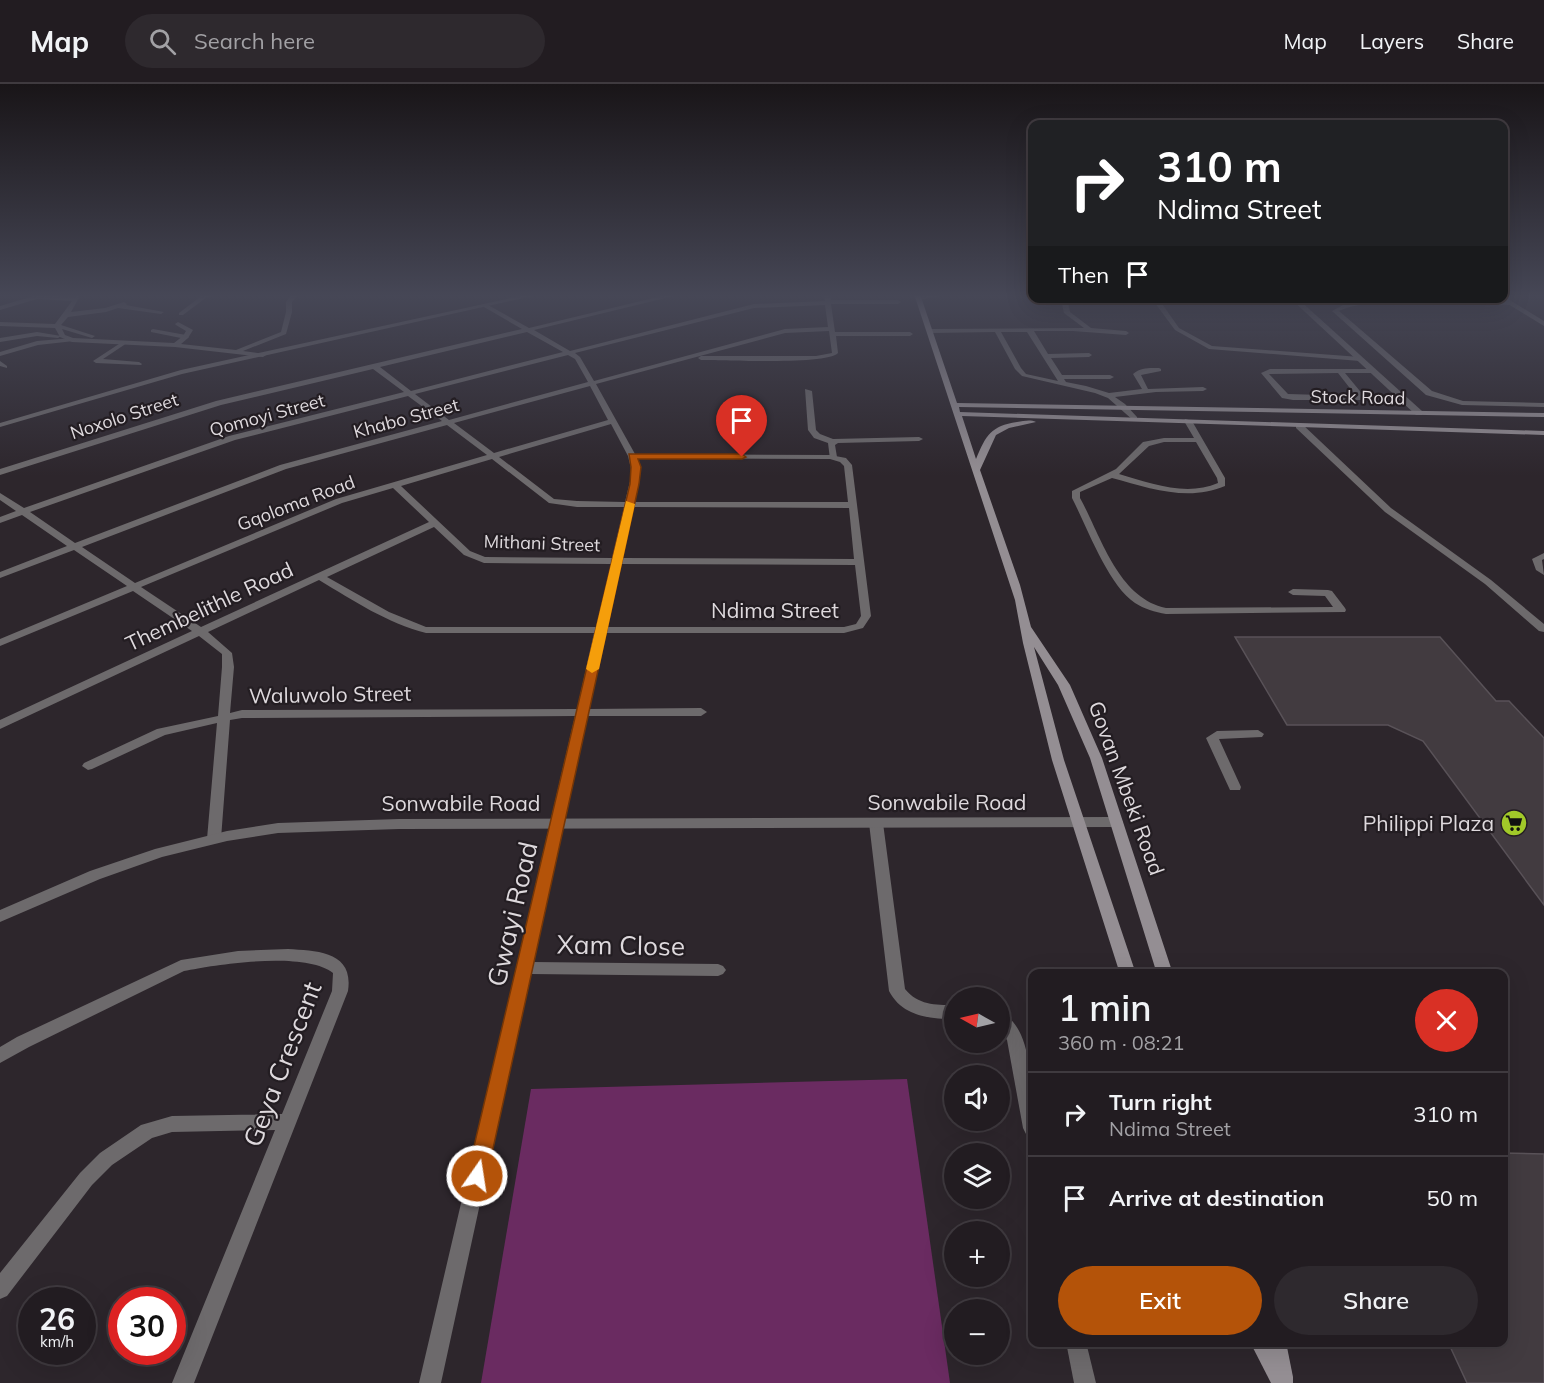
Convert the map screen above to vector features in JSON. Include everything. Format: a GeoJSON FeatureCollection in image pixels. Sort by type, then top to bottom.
{"type":"FeatureCollection","features":[{"type":"Feature","properties":{"kind":"main road","name":"Govan Mbeki Road"},"geometry":{"type":"LineString","coordinates":[[939,355],[1026,627],[1029,648],[1058,760],[1126,969]]}},
{"type":"Feature","properties":{"kind":"main road","name":"Stock Road"},"geometry":{"type":"LineString","coordinates":[[957,410],[1126,409],[1544,415]]}},
{"type":"Feature","properties":{"kind":"main road","name":"Stock Road"},"geometry":{"type":"LineString","coordinates":[[957,410],[1299,426],[1544,433]]}},
{"type":"Feature","properties":{"kind":"main road"},"geometry":{"type":"LineString","coordinates":[[976,470],[988,438],[1002,428],[1034,422],[1088,417]]}},
{"type":"Feature","properties":{"kind":"main road","name":"Govan Mbeki Road"},"geometry":{"type":"LineString","coordinates":[[1026,627],[1064,685],[1096,759],[1163,969]]}},
{"type":"Feature","properties":{"kind":"main road"},"geometry":{"type":"LineString","coordinates":[[1263,1347],[1283,1383]]}},
{"type":"Feature","properties":{"kind":"main road"},"geometry":{"type":"LineString","coordinates":[[1277,1347],[1283,1383]]}},
{"type":"Feature","properties":{"kind":"street"},"geometry":{"type":"LineString","coordinates":[[106,355],[96,361],[139,364]]}},
{"type":"Feature","properties":{"kind":"street"},"geometry":{"type":"LineString","coordinates":[[0,425],[132,385],[263,355]]}},
{"type":"Feature","properties":{"kind":"street","name":"Noxolo Street"},"geometry":{"type":"LineString","coordinates":[[0,472],[197,408],[422,355]]}},
{"type":"Feature","properties":{"kind":"street","name":"Qomoyi Street"},"geometry":{"type":"LineString","coordinates":[[0,520],[232,438],[559,355]]}},
{"type":"Feature","properties":{"kind":"street"},"geometry":{"type":"LineString","coordinates":[[573,355],[578,358],[632,456],[833,457],[833,442]]}},
{"type":"Feature","properties":{"kind":"street","name":"Khabo Street"},"geometry":{"type":"LineString","coordinates":[[0,575],[267,473],[697,355]]}},
{"type":"Feature","properties":{"kind":"street"},"geometry":{"type":"LineString","coordinates":[[684,358],[822,358],[831,355]]}},
{"type":"Feature","properties":{"kind":"street"},"geometry":{"type":"LineString","coordinates":[[1011,355],[1021,373],[1031,378],[1062,381],[1111,395],[1203,389]]}},
{"type":"Feature","properties":{"kind":"street"},"geometry":{"type":"LineString","coordinates":[[1300,355],[1360,359]]}},
{"type":"Feature","properties":{"kind":"street"},"geometry":{"type":"LineString","coordinates":[[1355,355],[1419,413]]}},
{"type":"Feature","properties":{"kind":"street"},"geometry":{"type":"LineString","coordinates":[[1385,355],[1429,393],[1443,399],[1462,403],[1544,405]]}},
{"type":"Feature","properties":{"kind":"street"},"geometry":{"type":"LineString","coordinates":[[1046,356],[1062,381]]}},
{"type":"Feature","properties":{"kind":"street"},"geometry":{"type":"LineString","coordinates":[[1046,356],[1089,356]]}},
{"type":"Feature","properties":{"kind":"street"},"geometry":{"type":"LineString","coordinates":[[374,366],[552,501],[567,504],[630,505],[853,505]]}},
{"type":"Feature","properties":{"kind":"street"},"geometry":{"type":"LineString","coordinates":[[1146,391],[1137,374],[1142,371],[1159,370]]}},
{"type":"Feature","properties":{"kind":"street"},"geometry":{"type":"LineString","coordinates":[[1340,371],[1362,396],[1361,398],[1285,396],[1264,373],[1270,371],[1340,371],[1373,371]]}},
{"type":"Feature","properties":{"kind":"street"},"geometry":{"type":"LineString","coordinates":[[1062,381],[1110,376]]}},
{"type":"Feature","properties":{"kind":"street"},"geometry":{"type":"LineString","coordinates":[[808,391],[812,430],[817,436],[833,442],[850,439],[919,439]]}},
{"type":"Feature","properties":{"kind":"street"},"geometry":{"type":"LineString","coordinates":[[1111,395],[1134,419]]}},
{"type":"Feature","properties":{"kind":"street","name":"Gqoloma Road"},"geometry":{"type":"LineString","coordinates":[[0,643],[322,508],[395,484],[613,421]]}},
{"type":"Feature","properties":{"kind":"street"},"geometry":{"type":"LineString","coordinates":[[1112,475],[1171,490],[1218,487],[1222,484],[1221,478],[1188,421]]}},
{"type":"Feature","properties":{"kind":"street"},"geometry":{"type":"LineString","coordinates":[[1299,426],[1388,510],[1488,582],[1544,629]]}},
{"type":"Feature","properties":{"kind":"street"},"geometry":{"type":"LineString","coordinates":[[1199,440],[1164,440],[1146,444],[1112,475],[1080,489],[1075,494],[1119,580],[1131,596],[1141,603],[1167,610],[1341,610],[1328,593],[1293,592]]}},
{"type":"Feature","properties":{"kind":"street","name":"Gwayi Road"},"geometry":{"type":"LineString","coordinates":[[430,1383],[630,505],[636,473],[632,456]]}},
{"type":"Feature","properties":{"kind":"street","name":"Ndima Street"},"geometry":{"type":"LineString","coordinates":[[319,576],[415,628],[441,630],[840,630],[858,628],[866,616],[848,465],[843,460],[833,457]]}},
{"type":"Feature","properties":{"kind":"street","name":"Mithani Street"},"geometry":{"type":"LineString","coordinates":[[395,484],[467,552],[484,560],[860,562]]}},
{"type":"Feature","properties":{"kind":"street"},"geometry":{"type":"LineString","coordinates":[[0,496],[222,647],[228,656],[214,839]]}},
{"type":"Feature","properties":{"kind":"street","name":"Thembelithle Road"},"geometry":{"type":"LineString","coordinates":[[0,725],[434,523]]}},
{"type":"Feature","properties":{"kind":"street"},"geometry":{"type":"LineString","coordinates":[[1544,556],[1537,559],[1539,568],[1544,572]]}},
{"type":"Feature","properties":{"kind":"street","name":"Waluwolo Street"},"geometry":{"type":"LineString","coordinates":[[87,766],[152,735],[223,718],[274,713],[700,712]]}},
{"type":"Feature","properties":{"kind":"street"},"geometry":{"type":"LineString","coordinates":[[1235,787],[1212,738],[1217,735],[1258,734]]}},
{"type":"Feature","properties":{"kind":"street","name":"Sonwabile Road"},"geometry":{"type":"LineString","coordinates":[[0,916],[102,872],[214,839],[261,831],[315,826],[1116,822]]}},
{"type":"Feature","properties":{"kind":"street"},"geometry":{"type":"LineString","coordinates":[[876,823],[897,991],[908,1005],[917,1009],[944,1012]]}},
{"type":"Feature","properties":{"kind":"street","name":"Geya Crescent"},"geometry":{"type":"LineString","coordinates":[[0,1056],[170,971],[196,962],[254,956],[316,958],[330,961],[338,967],[342,980],[183,1383]]}},
{"type":"Feature","properties":{"kind":"street","name":"Xam Close"},"geometry":{"type":"LineString","coordinates":[[524,968],[718,970]]}},
{"type":"Feature","properties":{"kind":"street"},"geometry":{"type":"LineString","coordinates":[[1010,1030],[1015,1040],[1028,1107]]}},
{"type":"Feature","properties":{"kind":"street"},"geometry":{"type":"LineString","coordinates":[[0,1288],[86,1179],[106,1159],[147,1131],[172,1124],[287,1122]]}},
{"type":"Feature","properties":{"kind":"street"},"geometry":{"type":"LineString","coordinates":[[1077,1347],[1085,1383]]}},
{"type":"Feature","properties":{"kind":"shaded area"},"geometry":{"type":"Polygon","coordinates":[[[907,1079],[944,1341],[944,1365],[947,1365],[950,1383],[481,1383],[531,1089],[907,1079]]]}},
{"type":"Feature","properties":{"kind":"building","name":"Philippi Plaza"},"geometry":{"type":"Polygon","coordinates":[[[1235,637],[1440,637],[1496,701],[1509,701],[1544,738],[1544,905],[1423,741],[1388,725],[1287,725],[1235,637]]]}},
{"type":"Feature","properties":{"kind":"building"},"geometry":{"type":"Polygon","coordinates":[[[1508,1153],[1544,1154],[1544,1383],[1467,1383],[1450,1347],[1508,1347],[1508,1153]]]}},
{"type":"Feature","properties":{"kind":"slow traffic"},"geometry":{"type":"LineString","coordinates":[[592,669],[630,504]]}},
{"type":"Feature","properties":{"kind":"place","name":"Philippi Plaza"},"geometry":{"type":"Point","coordinates":[1514,823]}},
{"type":"Feature","properties":{"kind":"route"},"geometry":{"type":"LineString","coordinates":[[477,1176],[634,484],[636,467],[632,456],[742,457]]}}]}
